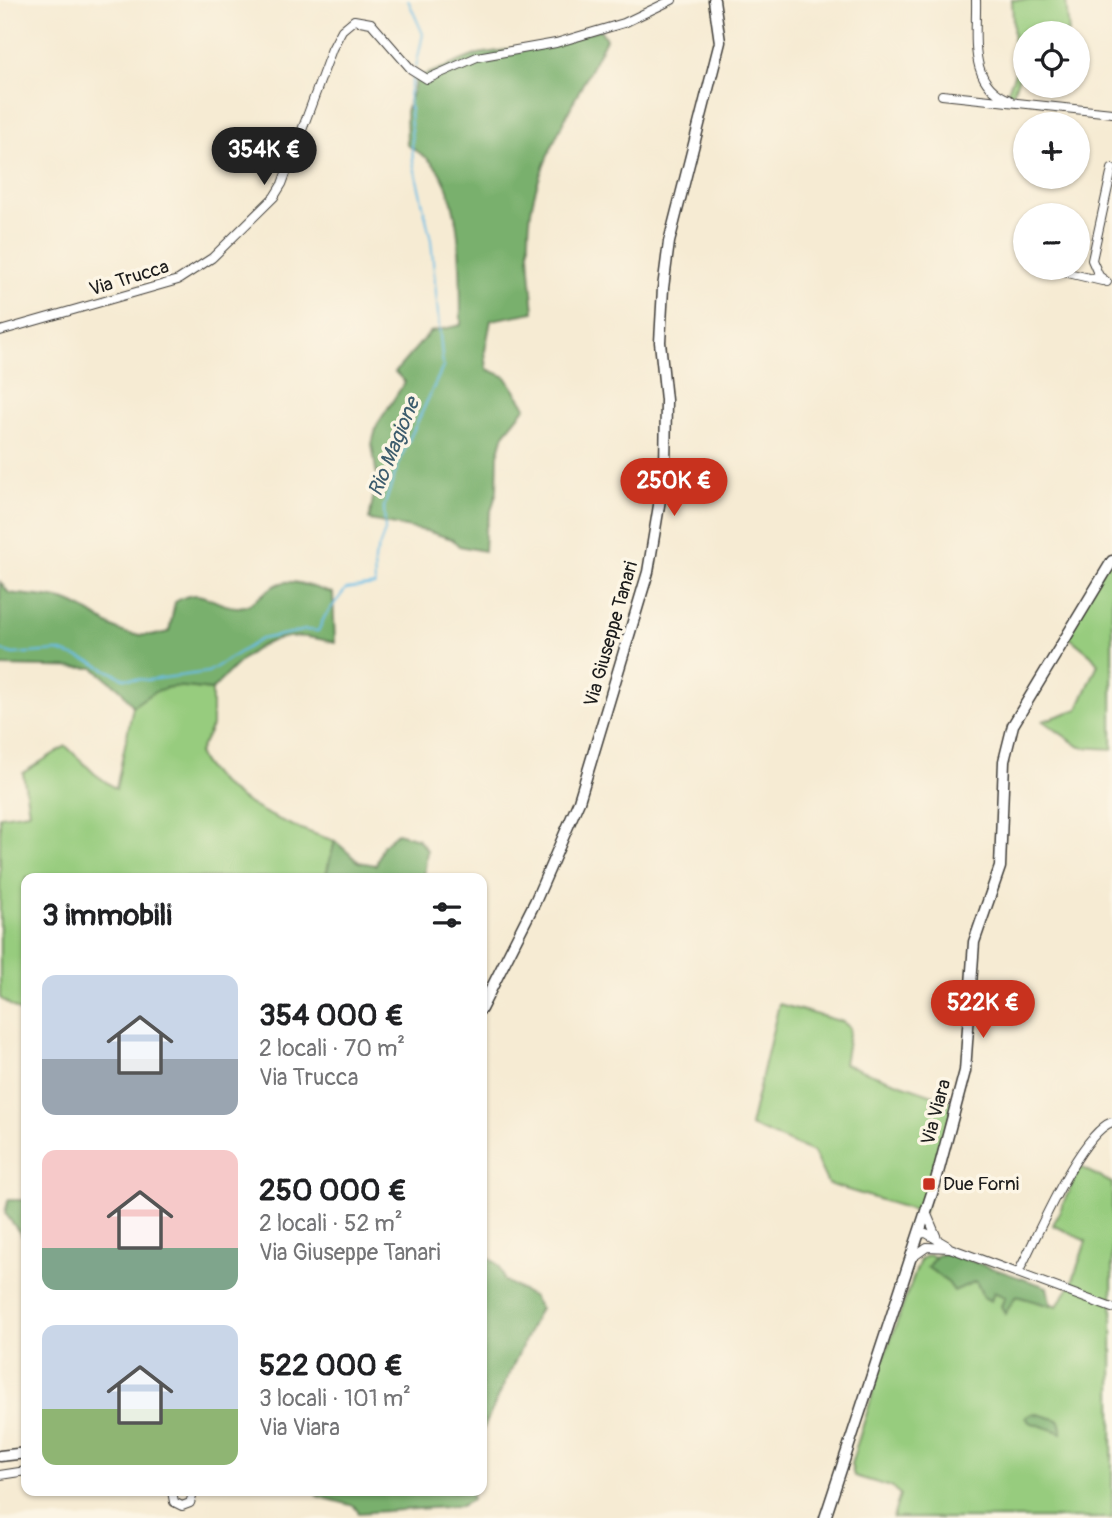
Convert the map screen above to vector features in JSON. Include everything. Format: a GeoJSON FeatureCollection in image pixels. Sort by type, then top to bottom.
{"type":"FeatureCollection","features":[{"type":"Feature","properties":{"kind":"street","name":"Via Trucca"},"geometry":{"type":"LineString","coordinates":[[0,331],[165,286],[212,258],[274,197],[282,184],[332,48],[342,30],[354,20],[371,23],[411,69],[428,79],[477,57],[556,43],[624,23],[672,0]]}},
{"type":"Feature","properties":{"kind":"street","name":"Via Giuseppe Tanari"},"geometry":{"type":"LineString","coordinates":[[487,997],[535,902],[579,800],[648,572],[665,469],[666,400],[660,342],[663,288],[669,242],[720,42],[714,0]]}},
{"type":"Feature","properties":{"kind":"street"},"geometry":{"type":"LineString","coordinates":[[976,0],[978,71],[992,90],[1022,104]]}},
{"type":"Feature","properties":{"kind":"street"},"geometry":{"type":"LineString","coordinates":[[942,94],[1112,113]]}},
{"type":"Feature","properties":{"kind":"street"},"geometry":{"type":"LineString","coordinates":[[1109,283],[1099,276],[1092,260],[1112,169]]}},
{"type":"Feature","properties":{"kind":"street"},"geometry":{"type":"LineString","coordinates":[[1090,278],[1109,283]]}},
{"type":"Feature","properties":{"kind":"street","name":"Via Viara"},"geometry":{"type":"LineString","coordinates":[[825,1518],[926,1210],[965,1071],[974,942],[1000,867],[1004,761],[1013,725],[1112,561]]}},
{"type":"Feature","properties":{"kind":"street"},"geometry":{"type":"LineString","coordinates":[[1018,1273],[1081,1152],[1097,1131],[1112,1122]]}},
{"type":"Feature","properties":{"kind":"street"},"geometry":{"type":"LineString","coordinates":[[926,1210],[937,1238],[950,1248],[1112,1308]]}},
{"type":"Feature","properties":{"kind":"street"},"geometry":{"type":"LineString","coordinates":[[917,1236],[937,1238]]}},
{"type":"Feature","properties":{"kind":"street"},"geometry":{"type":"LineString","coordinates":[[917,1236],[927,1247]]}},
{"type":"Feature","properties":{"kind":"street"},"geometry":{"type":"LineString","coordinates":[[909,1262],[918,1251],[927,1247],[950,1248]]}},
{"type":"Feature","properties":{"kind":"street"},"geometry":{"type":"LineString","coordinates":[[0,1456],[21,1454]]}},
{"type":"Feature","properties":{"kind":"street"},"geometry":{"type":"LineString","coordinates":[[0,1475],[21,1472]]}},
{"type":"Feature","properties":{"kind":"street"},"geometry":{"type":"LineString","coordinates":[[172,1496],[174,1502],[184,1506],[193,1496]]}},
{"type":"Feature","properties":{"kind":"green space"},"geometry":{"type":"Polygon","coordinates":[[[1012,0],[1066,0],[1068,21],[1013,21],[1013,24],[1012,0]]]}},
{"type":"Feature","properties":{"kind":"green space"},"geometry":{"type":"Polygon","coordinates":[[[600,29],[606,39],[552,146],[531,211],[529,236],[534,312],[491,320],[485,351],[487,369],[506,377],[526,407],[504,434],[498,455],[497,491],[485,531],[484,551],[459,546],[452,539],[426,531],[369,520],[377,477],[372,444],[377,425],[405,382],[395,372],[430,332],[461,325],[458,237],[449,193],[441,174],[429,160],[407,145],[406,111],[417,78],[478,54],[542,45],[600,29]]]}},
{"type":"Feature","properties":{"kind":"green space"},"geometry":{"type":"Polygon","coordinates":[[[1013,78],[1012,95],[1007,92],[1013,78]]]}},
{"type":"Feature","properties":{"kind":"green space"},"geometry":{"type":"Polygon","coordinates":[[[1112,553],[1112,749],[1080,747],[1043,721],[1078,709],[1098,664],[1065,634],[1112,553]]]}},
{"type":"Feature","properties":{"kind":"green space"},"geometry":{"type":"Polygon","coordinates":[[[0,582],[9,593],[69,602],[124,633],[150,635],[169,632],[175,602],[185,597],[200,595],[237,607],[249,604],[278,584],[296,582],[333,593],[335,643],[296,636],[280,638],[252,652],[212,690],[170,687],[154,692],[133,706],[121,690],[94,668],[0,666],[0,582]]]}},
{"type":"Feature","properties":{"kind":"green space"},"geometry":{"type":"Polygon","coordinates":[[[173,685],[212,690],[212,726],[198,754],[209,770],[239,797],[277,819],[335,841],[326,873],[21,873],[21,1013],[0,998],[0,816],[29,812],[23,773],[66,746],[95,774],[116,789],[133,706],[154,691],[173,685]]]}},
{"type":"Feature","properties":{"kind":"green space"},"geometry":{"type":"Polygon","coordinates":[[[397,833],[418,839],[427,850],[425,873],[326,873],[335,841],[359,862],[376,865],[383,845],[397,833]]]}},
{"type":"Feature","properties":{"kind":"green space"},"geometry":{"type":"Polygon","coordinates":[[[779,1004],[843,1022],[850,1028],[844,1064],[959,1104],[923,1213],[828,1184],[813,1152],[750,1126],[779,1004]]]}},
{"type":"Feature","properties":{"kind":"green space"},"geometry":{"type":"Polygon","coordinates":[[[1080,1167],[1112,1183],[1112,1518],[893,1518],[900,1494],[891,1487],[854,1476],[851,1464],[886,1351],[920,1260],[928,1255],[945,1259],[1057,1306],[1072,1283],[1086,1241],[1053,1225],[1080,1167]]]}},
{"type":"Feature","properties":{"kind":"green space"},"geometry":{"type":"Polygon","coordinates":[[[8,1200],[21,1200],[21,1234],[5,1213],[8,1200]]]}},
{"type":"Feature","properties":{"kind":"green space"},"geometry":{"type":"Polygon","coordinates":[[[948,1253],[1047,1287],[1051,1306],[1016,1296],[1005,1314],[1001,1306],[1005,1297],[994,1292],[991,1301],[983,1297],[976,1281],[954,1291],[947,1281],[927,1267],[937,1255],[948,1253]]]}},
{"type":"Feature","properties":{"kind":"green space"},"geometry":{"type":"Polygon","coordinates":[[[487,1258],[499,1267],[504,1280],[533,1297],[540,1308],[487,1421],[487,1258]]]}},
{"type":"Feature","properties":{"kind":"green space"},"geometry":{"type":"Polygon","coordinates":[[[1033,1413],[1059,1420],[1062,1433],[1029,1422],[1026,1417],[1033,1413]]]}},
{"type":"Feature","properties":{"kind":"green space"},"geometry":{"type":"Polygon","coordinates":[[[317,1496],[471,1496],[472,1500],[461,1506],[359,1513],[354,1506],[317,1496]]]}},
{"type":"Feature","properties":{"kind":"waterway","name":"Rio Magione"},"geometry":{"type":"LineString","coordinates":[[408,0],[423,34],[416,67]]}},
{"type":"Feature","properties":{"kind":"waterway","name":"Rio Magione"},"geometry":{"type":"LineString","coordinates":[[0,650],[13,654],[58,651],[92,662],[123,678],[149,680],[208,672],[261,639],[306,630],[318,631],[325,616],[346,589],[375,585],[374,560],[385,531],[384,507],[400,459],[443,367],[431,240],[413,162],[409,94],[413,78]]}},
{"type":"Feature","properties":{"kind":"place","name":"Due Forni"},"geometry":{"type":"Point","coordinates":[929,1184]}}]}
